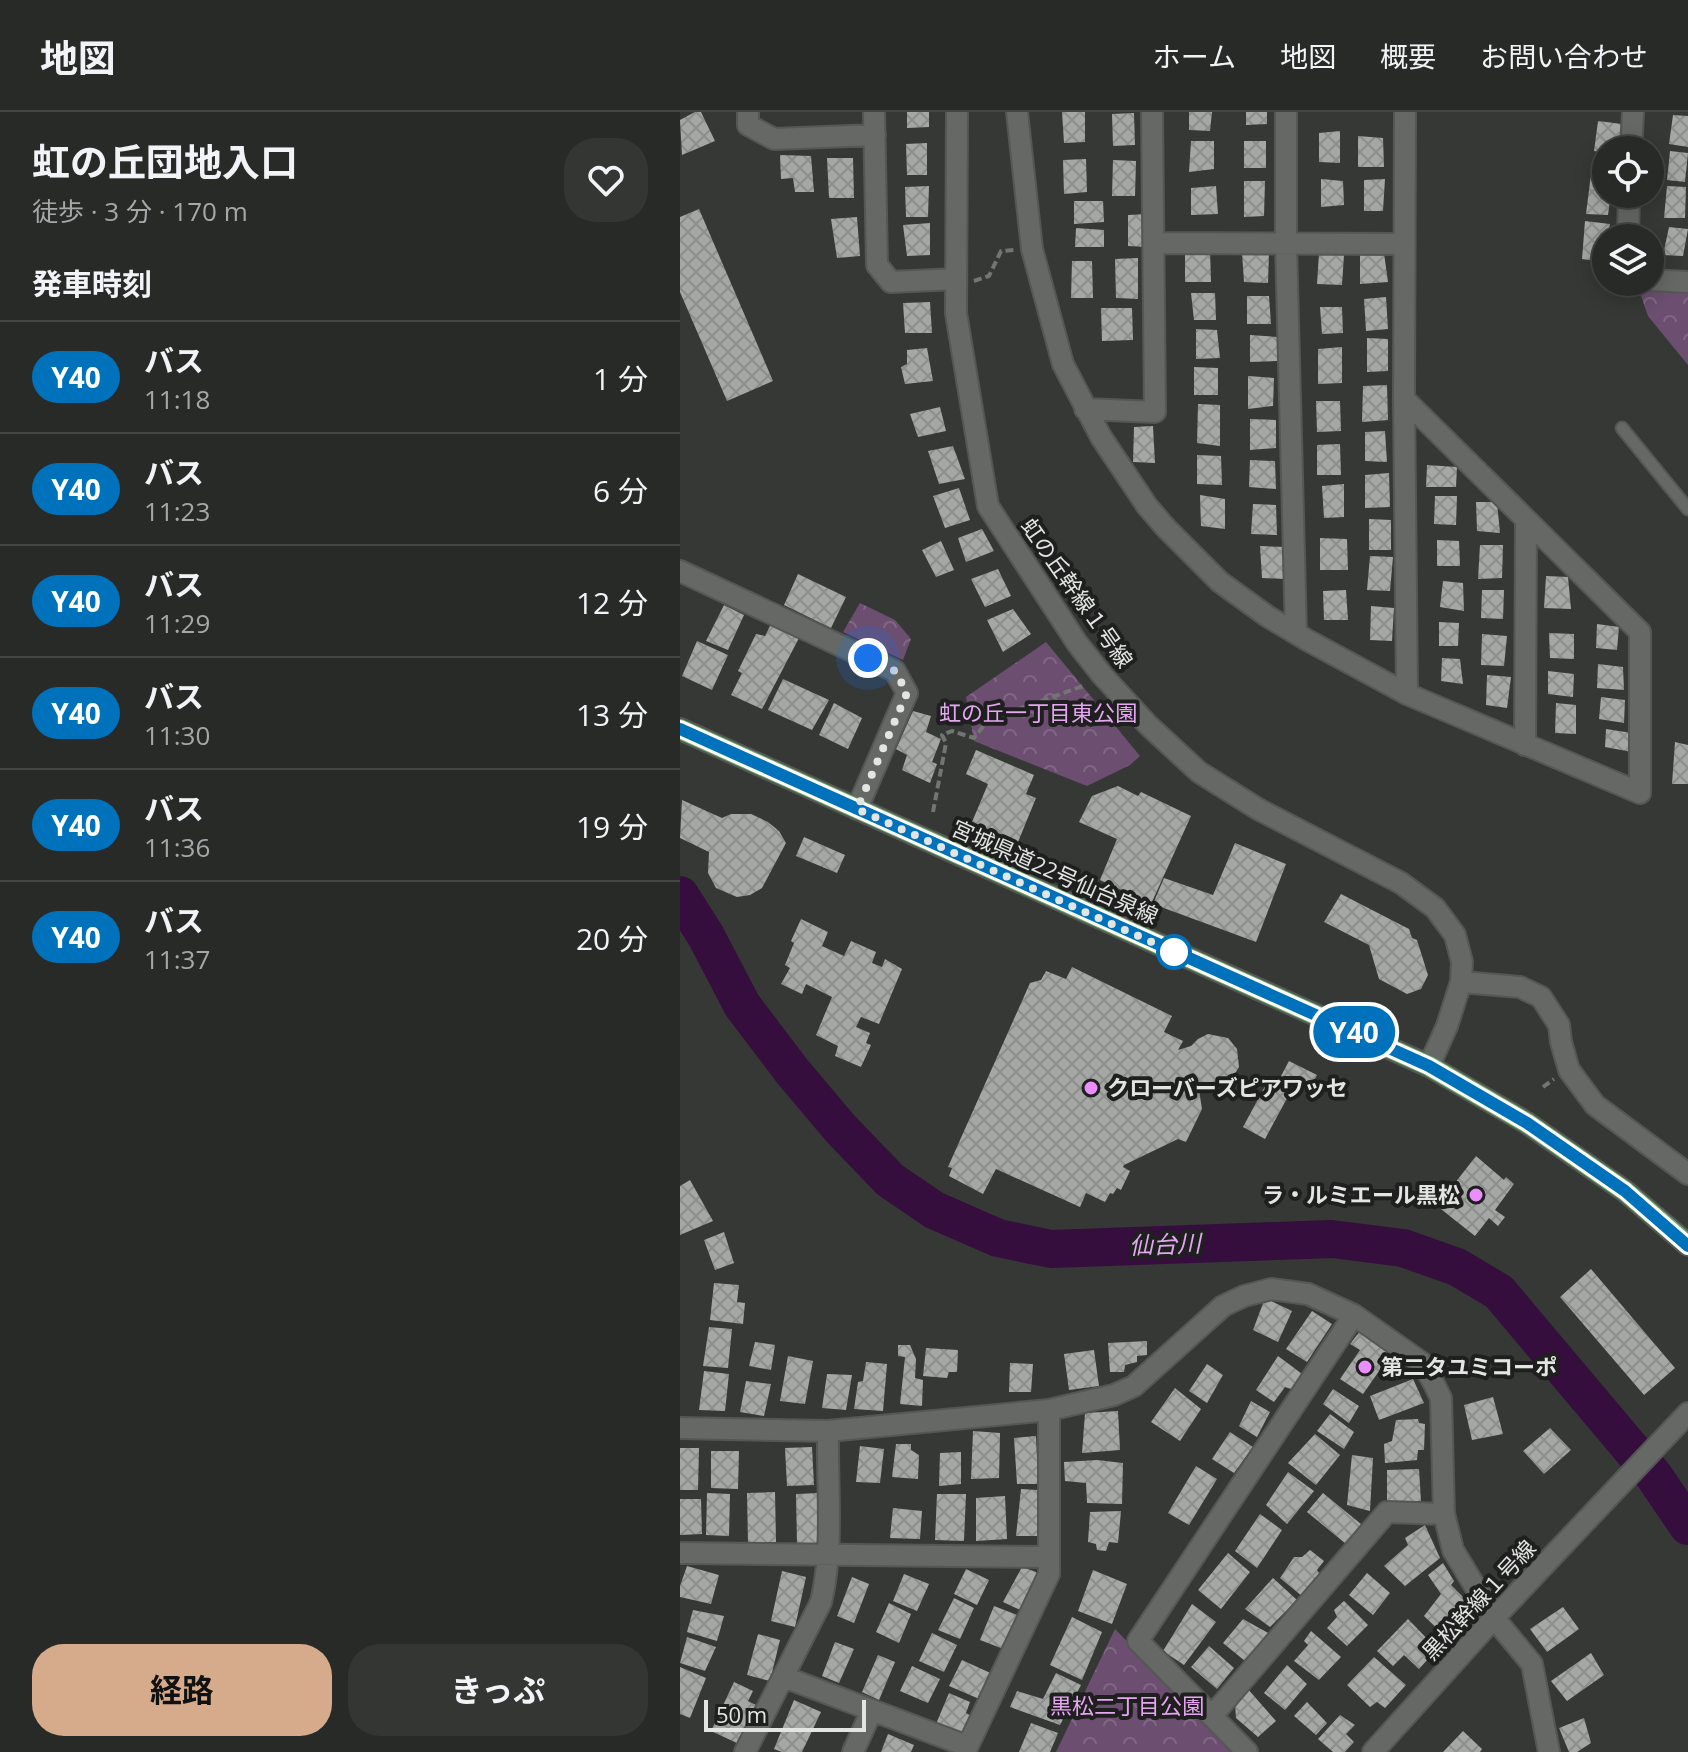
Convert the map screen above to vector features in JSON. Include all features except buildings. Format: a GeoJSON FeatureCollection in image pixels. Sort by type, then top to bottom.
{"type":"FeatureCollection","features":[{"type":"Feature","properties":{"kind":"main road","name":"宮城県道22号仙台泉線"},"geometry":{"type":"LineString","coordinates":[[680,729],[1429,1066],[1527,1123],[1625,1191],[1688,1245]]}},
{"type":"Feature","properties":{"kind":"street"},"geometry":{"type":"LineString","coordinates":[[748,112],[748,125],[774,139],[875,135]]}},
{"type":"Feature","properties":{"kind":"street"},"geometry":{"type":"LineString","coordinates":[[874,112],[877,265],[891,282],[956,283]]}},
{"type":"Feature","properties":{"kind":"street","name":"虹の丘幹線１号線"},"geometry":{"type":"LineString","coordinates":[[957,112],[956,313],[988,506],[1077,643],[1148,725],[1199,772],[1258,809],[1401,883],[1435,908],[1455,935],[1462,962],[1461,982],[1447,1026],[1429,1066]]}},
{"type":"Feature","properties":{"kind":"street"},"geometry":{"type":"LineString","coordinates":[[1017,112],[1032,249],[1063,364],[1085,409],[1147,506],[1190,555],[1220,582],[1267,616],[1407,694],[1640,793],[1640,632],[1404,399]]}},
{"type":"Feature","properties":{"kind":"street"},"geometry":{"type":"LineString","coordinates":[[1085,409],[1155,412],[1152,112]]}},
{"type":"Feature","properties":{"kind":"street"},"geometry":{"type":"LineString","coordinates":[[1286,112],[1286,243],[1296,633]]}},
{"type":"Feature","properties":{"kind":"street"},"geometry":{"type":"LineString","coordinates":[[1405,112],[1407,694]]}},
{"type":"Feature","properties":{"kind":"street"},"geometry":{"type":"LineString","coordinates":[[1632,136],[1633,112]]}},
{"type":"Feature","properties":{"kind":"street"},"geometry":{"type":"LineString","coordinates":[[1155,243],[1404,244]]}},
{"type":"Feature","properties":{"kind":"street"},"geometry":{"type":"LineString","coordinates":[[1664,281],[1688,282]]}},
{"type":"Feature","properties":{"kind":"street"},"geometry":{"type":"LineString","coordinates":[[1525,745],[1526,521]]}},
{"type":"Feature","properties":{"kind":"street"},"geometry":{"type":"LineString","coordinates":[[680,571],[895,671],[907,693],[857,809]]}},
{"type":"Feature","properties":{"kind":"street"},"geometry":{"type":"LineString","coordinates":[[1461,982],[1520,987],[1541,997],[1559,1025],[1569,1070],[1595,1105],[1688,1174]]}},
{"type":"Feature","properties":{"kind":"street"},"geometry":{"type":"LineString","coordinates":[[680,1428],[828,1431],[1049,1410],[1114,1395],[1134,1386],[1223,1306],[1244,1296],[1271,1289],[1308,1294],[1354,1315],[1421,1362],[1441,1398],[1444,1514],[1453,1550],[1494,1618],[1532,1664],[1549,1752]]}},
{"type":"Feature","properties":{"kind":"street"},"geometry":{"type":"LineString","coordinates":[[1247,1752],[1138,1641],[1354,1315]]}},
{"type":"Feature","properties":{"kind":"street"},"geometry":{"type":"LineString","coordinates":[[784,1677],[966,1749],[1049,1574],[1049,1410]]}},
{"type":"Feature","properties":{"kind":"street","name":"黒松幹線１号線"},"geometry":{"type":"LineString","coordinates":[[1373,1752],[1494,1618],[1688,1413]]}},
{"type":"Feature","properties":{"kind":"street"},"geometry":{"type":"LineString","coordinates":[[745,1752],[821,1602],[826,1579],[828,1431]]}},
{"type":"Feature","properties":{"kind":"street"},"geometry":{"type":"LineString","coordinates":[[1212,1716],[1387,1512],[1444,1514]]}},
{"type":"Feature","properties":{"kind":"street"},"geometry":{"type":"LineString","coordinates":[[680,1553],[1049,1557]]}},
{"type":"Feature","properties":{"kind":"street"},"geometry":{"type":"LineString","coordinates":[[853,1752],[872,1710]]}},
{"type":"Feature","properties":{"kind":"lane"},"geometry":{"type":"LineString","coordinates":[[1622,428],[1688,509]]}},
{"type":"Feature","properties":{"kind":"path"},"geometry":{"type":"LineString","coordinates":[[956,283],[989,276],[1001,251],[1032,249]]}},
{"type":"Feature","properties":{"kind":"path"},"geometry":{"type":"LineString","coordinates":[[933,812],[946,743],[942,735],[952,731],[974,738],[988,720],[1083,686]]}},
{"type":"Feature","properties":{"kind":"green space"},"geometry":{"type":"Polygon","coordinates":[[[1664,288],[1688,289],[1688,365],[1648,316],[1641,296],[1664,296],[1664,288]]]}},
{"type":"Feature","properties":{"kind":"green space"},"geometry":{"type":"Polygon","coordinates":[[[860,603],[895,620],[911,639],[903,660],[843,632],[860,603]]]}},
{"type":"Feature","properties":{"kind":"green space","name":"虹の丘一丁目東公園"},"geometry":{"type":"Polygon","coordinates":[[[1046,642],[1140,756],[1130,765],[1087,786],[974,741],[966,697],[1046,642]]]}},
{"type":"Feature","properties":{"kind":"green space","name":"黒松二丁目公園"},"geometry":{"type":"Polygon","coordinates":[[[1115,1629],[1235,1752],[1056,1752],[1115,1629]]]}},
{"type":"Feature","properties":{"kind":"waterway","name":"仙台川"},"geometry":{"type":"LineString","coordinates":[[680,895],[706,936],[742,1005],[792,1071],[840,1128],[890,1180],[934,1210],[998,1238],[1051,1249],[1332,1239],[1403,1248],[1457,1267],[1499,1292],[1654,1476],[1688,1526]]}},
{"type":"Feature","properties":{"kind":"bus line","name":"Y40"},"geometry":{"type":"LineString","coordinates":[[680,729],[1429,1066],[1527,1123],[1625,1191],[1688,1246]]}},
{"type":"Feature","properties":{"kind":"place","name":"クローバーズピアワッセ"},"geometry":{"type":"Point","coordinates":[1091,1088]}},
{"type":"Feature","properties":{"kind":"place","name":"ラ・ルミエール黒松"},"geometry":{"type":"Point","coordinates":[1476,1195]}},
{"type":"Feature","properties":{"kind":"place","name":"第二タユミコーポ"},"geometry":{"type":"Point","coordinates":[1365,1367]}},
{"type":"Feature","properties":{"kind":"route"},"geometry":{"type":"LineString","coordinates":[[868,658],[895,671],[907,693],[857,809],[1187,958],[1174,952]]}}]}
